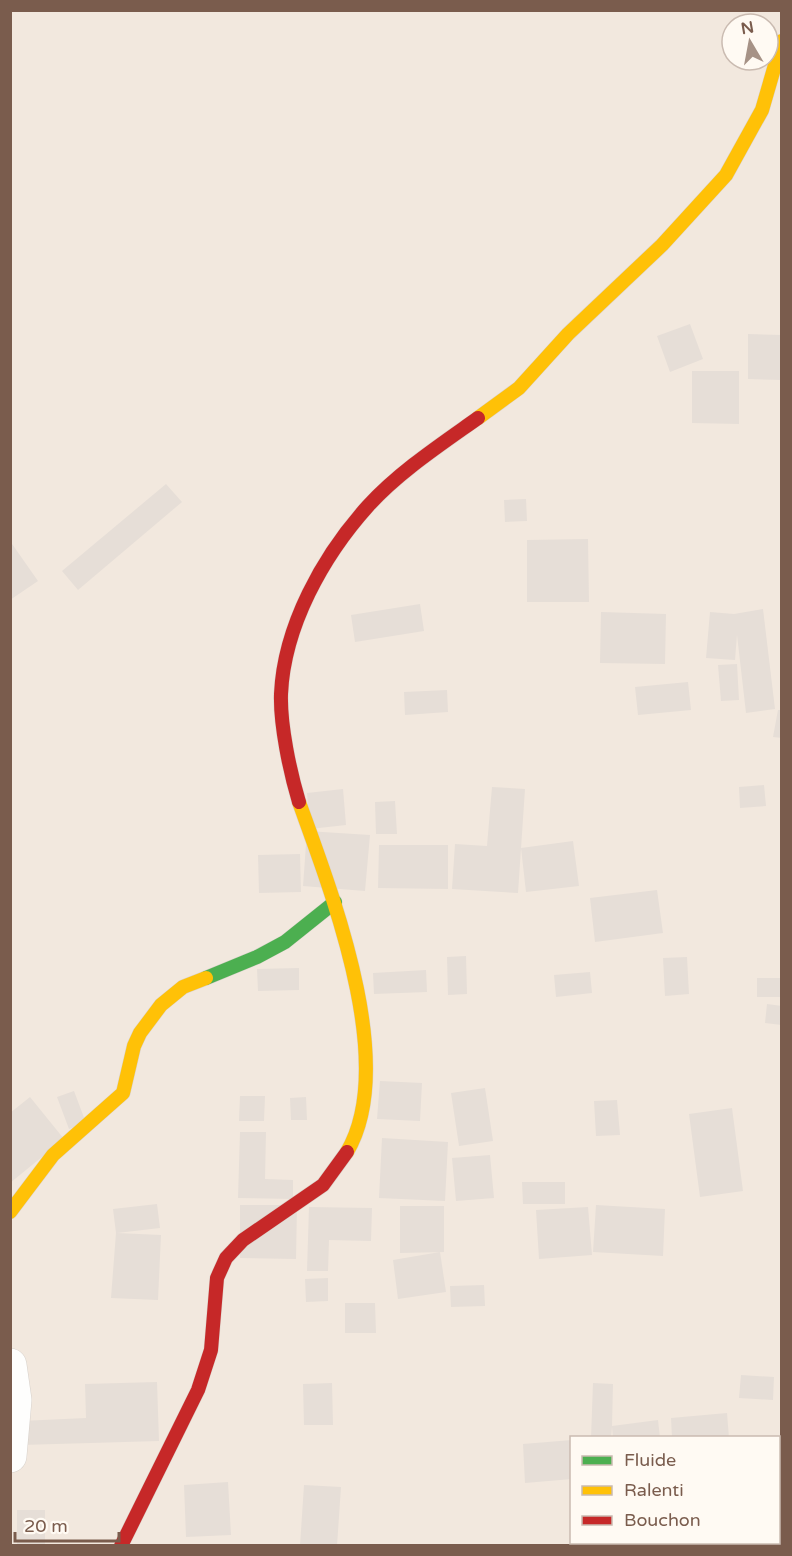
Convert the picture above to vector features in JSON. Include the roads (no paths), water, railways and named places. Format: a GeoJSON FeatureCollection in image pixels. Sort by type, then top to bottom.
{"type":"FeatureCollection","features":[{"type":"Feature","properties":{"kind":"street"},"geometry":{"type":"LineString","coordinates":[[121,1545],[198,1390],[211,1350],[217,1278],[226,1258],[243,1240],[323,1185],[349,1150],[360,1120],[365,1077],[365,1052],[354,968],[335,902],[298,799],[287,750],[281,695],[294,630],[310,592],[332,551],[374,500],[426,455],[519,388],[575,327],[662,245],[726,176],[762,110],[782,40]]}},
{"type":"Feature","properties":{"kind":"street"},"geometry":{"type":"LineString","coordinates":[[10,1212],[53,1155],[123,1093],[134,1046],[140,1033],[161,1005],[183,987],[257,957],[285,942],[335,902]]}},
{"type":"Feature","properties":{"kind":"street"},"geometry":{"type":"LineString","coordinates":[[10,1365],[15,1400],[10,1456]]}}]}
